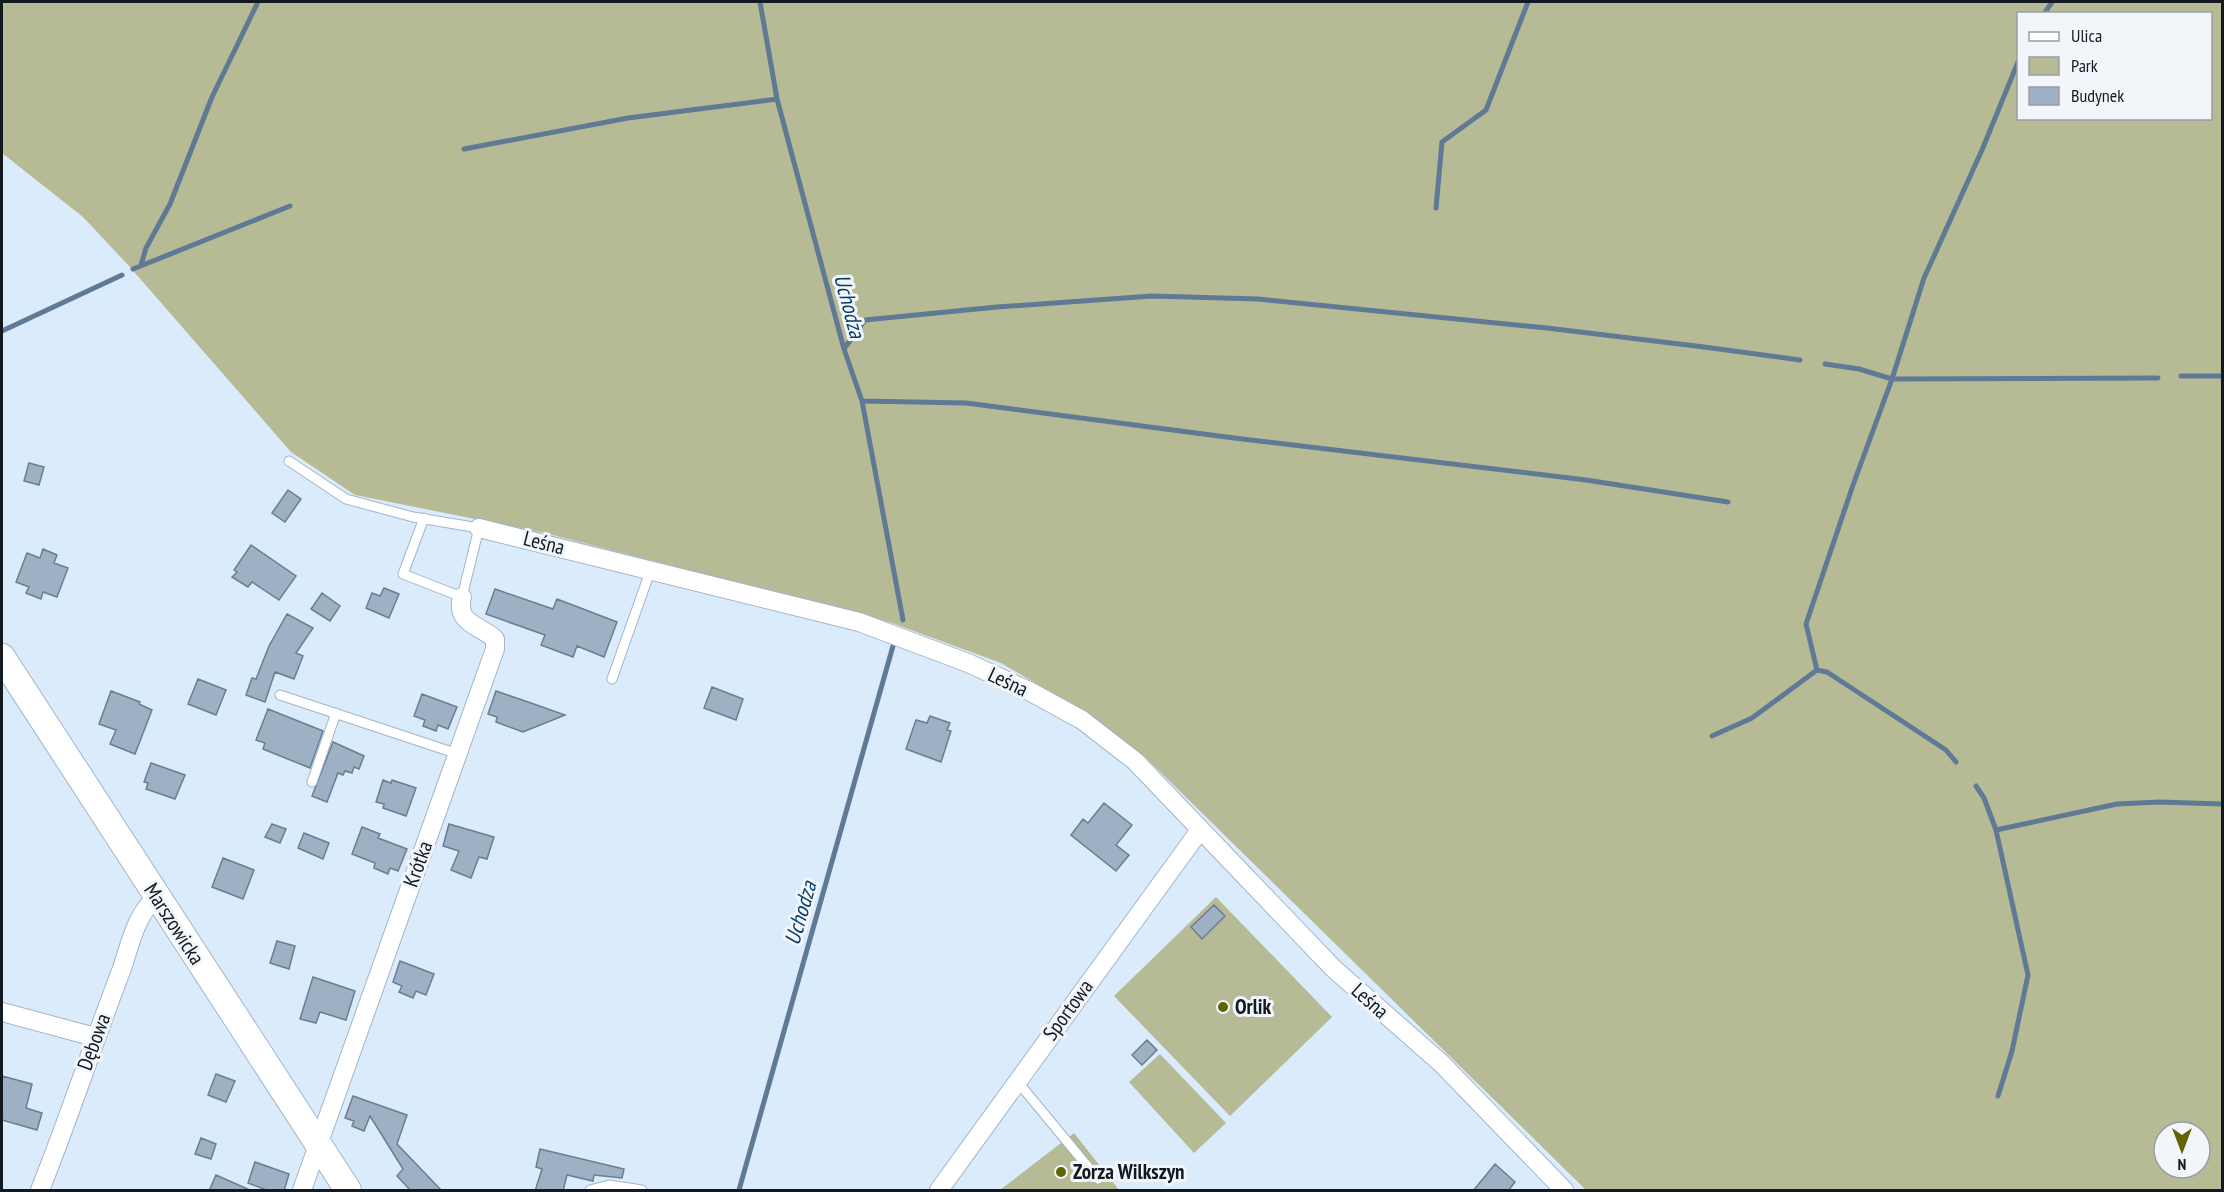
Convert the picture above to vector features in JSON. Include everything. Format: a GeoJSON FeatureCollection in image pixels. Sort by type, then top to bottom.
{"type":"FeatureCollection","features":[{"type":"Feature","properties":{"kind":"street","name":"Leśna"},"geometry":{"type":"LineString","coordinates":[[479,528],[859,622],[968,663],[1029,691],[1082,720],[1135,761],[1334,968],[1442,1064],[1556,1187]]}},
{"type":"Feature","properties":{"kind":"street","name":"Krótka"},"geometry":{"type":"LineString","coordinates":[[319,1146],[495,649],[495,639],[488,632],[473,626],[464,618],[459,606],[462,597]]}},
{"type":"Feature","properties":{"kind":"street","name":"Marszowicka"},"geometry":{"type":"LineString","coordinates":[[2,657],[156,898],[348,1191]]}},
{"type":"Feature","properties":{"kind":"street","name":"Sportowa"},"geometry":{"type":"LineString","coordinates":[[939,1191],[1200,830]]}},
{"type":"Feature","properties":{"kind":"street","name":"Dębowa"},"geometry":{"type":"LineString","coordinates":[[40,1191],[141,915],[156,898]]}},
{"type":"Feature","properties":{"kind":"street"},"geometry":{"type":"LineString","coordinates":[[2,1012],[95,1037]]}},
{"type":"Feature","properties":{"kind":"street"},"geometry":{"type":"LineString","coordinates":[[302,1191],[319,1146]]}},
{"type":"Feature","properties":{"kind":"lane","name":"Leśna"},"geometry":{"type":"LineString","coordinates":[[289,461],[346,499],[424,518],[479,528]]}},
{"type":"Feature","properties":{"kind":"lane"},"geometry":{"type":"LineString","coordinates":[[424,518],[403,574],[462,597],[479,528]]}},
{"type":"Feature","properties":{"kind":"lane"},"geometry":{"type":"LineString","coordinates":[[612,679],[651,569]]}},
{"type":"Feature","properties":{"kind":"lane"},"geometry":{"type":"LineString","coordinates":[[280,695],[458,754]]}},
{"type":"Feature","properties":{"kind":"lane"},"geometry":{"type":"LineString","coordinates":[[312,782],[336,714]]}},
{"type":"Feature","properties":{"kind":"lane"},"geometry":{"type":"LineString","coordinates":[[1017,1081],[1098,1179]]}},
{"type":"Feature","properties":{"kind":"lane"},"geometry":{"type":"LineString","coordinates":[[590,1191],[609,1185],[642,1191]]}},
{"type":"Feature","properties":{"kind":"green space"},"geometry":{"type":"Polygon","coordinates":[[[2,2],[2222,2],[2222,1190],[1586,1190],[1143,755],[1078,708],[1001,663],[892,623],[545,533],[355,495],[291,452],[129,266],[83,217],[2,153],[2,2]]]}},
{"type":"Feature","properties":{"kind":"green space","name":"Orlik"},"geometry":{"type":"Polygon","coordinates":[[[1216,897],[1332,1017],[1230,1116],[1114,996],[1216,897]]]}},
{"type":"Feature","properties":{"kind":"green space"},"geometry":{"type":"Polygon","coordinates":[[[1160,1054],[1226,1123],[1194,1153],[1129,1082],[1160,1054]]]}},
{"type":"Feature","properties":{"kind":"green space"},"geometry":{"type":"Polygon","coordinates":[[[1074,1133],[1119,1190],[1000,1190],[1074,1133]]]}},
{"type":"Feature","properties":{"kind":"building"},"geometry":{"type":"Polygon","coordinates":[[[29,463],[44,467],[39,485],[24,481],[29,463]]]}},
{"type":"Feature","properties":{"kind":"building"},"geometry":{"type":"Polygon","coordinates":[[[288,490],[301,499],[285,522],[272,513],[288,490]]]}},
{"type":"Feature","properties":{"kind":"building"},"geometry":{"type":"Polygon","coordinates":[[[251,545],[296,576],[279,600],[252,582],[248,587],[232,577],[237,572],[234,570],[251,545]]]}},
{"type":"Feature","properties":{"kind":"building"},"geometry":{"type":"Polygon","coordinates":[[[43,549],[57,555],[54,563],[68,568],[57,597],[43,592],[41,599],[26,593],[29,587],[16,582],[27,553],[40,558],[43,549]]]}},
{"type":"Feature","properties":{"kind":"building"},"geometry":{"type":"Polygon","coordinates":[[[384,588],[399,594],[389,618],[366,608],[372,593],[380,596],[384,588]]]}},
{"type":"Feature","properties":{"kind":"building"},"geometry":{"type":"Polygon","coordinates":[[[495,589],[553,609],[557,599],[617,622],[604,657],[577,646],[573,657],[541,645],[545,635],[486,614],[495,589]]]}},
{"type":"Feature","properties":{"kind":"building"},"geometry":{"type":"Polygon","coordinates":[[[322,593],[340,606],[330,621],[311,609],[322,593]]]}},
{"type":"Feature","properties":{"kind":"building"},"geometry":{"type":"Polygon","coordinates":[[[287,614],[313,628],[296,653],[303,656],[294,679],[275,672],[265,702],[246,695],[252,678],[256,679],[269,646],[287,614]]]}},
{"type":"Feature","properties":{"kind":"building"},"geometry":{"type":"Polygon","coordinates":[[[198,679],[226,690],[216,715],[188,704],[198,679]]]}},
{"type":"Feature","properties":{"kind":"building"},"geometry":{"type":"Polygon","coordinates":[[[712,687],[743,699],[736,720],[704,708],[712,687]]]}},
{"type":"Feature","properties":{"kind":"building"},"geometry":{"type":"Polygon","coordinates":[[[111,691],[140,702],[139,704],[152,710],[135,754],[110,744],[116,730],[99,724],[111,691]]]}},
{"type":"Feature","properties":{"kind":"building"},"geometry":{"type":"Polygon","coordinates":[[[496,691],[565,715],[523,732],[496,722],[497,717],[488,714],[496,691]]]}},
{"type":"Feature","properties":{"kind":"building"},"geometry":{"type":"Polygon","coordinates":[[[422,694],[457,707],[448,729],[438,725],[436,731],[423,726],[425,720],[414,716],[422,694]]]}},
{"type":"Feature","properties":{"kind":"building"},"geometry":{"type":"Polygon","coordinates":[[[268,709],[323,731],[310,768],[263,749],[265,743],[256,740],[268,709]]]}},
{"type":"Feature","properties":{"kind":"building"},"geometry":{"type":"Polygon","coordinates":[[[930,716],[950,723],[947,730],[951,731],[941,762],[906,749],[916,720],[927,723],[930,716]]]}},
{"type":"Feature","properties":{"kind":"building"},"geometry":{"type":"Polygon","coordinates":[[[333,742],[364,756],[359,769],[354,767],[352,773],[345,771],[343,775],[338,773],[327,802],[312,796],[333,742]]]}},
{"type":"Feature","properties":{"kind":"building"},"geometry":{"type":"Polygon","coordinates":[[[151,763],[185,775],[175,799],[146,789],[148,783],[144,782],[151,763]]]}},
{"type":"Feature","properties":{"kind":"building"},"geometry":{"type":"Polygon","coordinates":[[[383,780],[391,783],[392,780],[416,788],[406,816],[383,808],[384,804],[376,802],[383,780]]]}},
{"type":"Feature","properties":{"kind":"building"},"geometry":{"type":"Polygon","coordinates":[[[1104,803],[1132,825],[1116,845],[1129,855],[1116,871],[1071,835],[1083,819],[1088,823],[1104,803]]]}},
{"type":"Feature","properties":{"kind":"building"},"geometry":{"type":"Polygon","coordinates":[[[272,824],[286,829],[280,843],[265,837],[272,824]]]}},
{"type":"Feature","properties":{"kind":"building"},"geometry":{"type":"Polygon","coordinates":[[[449,824],[494,837],[487,859],[479,857],[471,878],[451,870],[459,851],[443,846],[449,824]]]}},
{"type":"Feature","properties":{"kind":"building"},"geometry":{"type":"Polygon","coordinates":[[[362,827],[380,834],[378,838],[407,849],[398,871],[390,868],[388,874],[374,868],[375,863],[352,854],[362,827]]]}},
{"type":"Feature","properties":{"kind":"building"},"geometry":{"type":"Polygon","coordinates":[[[304,833],[329,843],[323,859],[298,848],[304,833]]]}},
{"type":"Feature","properties":{"kind":"building"},"geometry":{"type":"Polygon","coordinates":[[[223,858],[254,870],[243,899],[212,887],[223,858]]]}},
{"type":"Feature","properties":{"kind":"building"},"geometry":{"type":"Polygon","coordinates":[[[1214,905],[1225,916],[1202,939],[1191,927],[1214,905]]]}},
{"type":"Feature","properties":{"kind":"building"},"geometry":{"type":"Polygon","coordinates":[[[277,941],[295,946],[289,969],[270,963],[277,941]]]}},
{"type":"Feature","properties":{"kind":"building"},"geometry":{"type":"Polygon","coordinates":[[[400,961],[434,974],[426,995],[416,991],[413,998],[399,992],[402,986],[393,982],[400,961]]]}},
{"type":"Feature","properties":{"kind":"building"},"geometry":{"type":"Polygon","coordinates":[[[313,977],[355,991],[346,1020],[320,1012],[316,1023],[300,1019],[313,977]]]}},
{"type":"Feature","properties":{"kind":"building"},"geometry":{"type":"Polygon","coordinates":[[[1147,1040],[1157,1050],[1142,1065],[1132,1055],[1147,1040]]]}},
{"type":"Feature","properties":{"kind":"building"},"geometry":{"type":"Polygon","coordinates":[[[216,1074],[235,1081],[226,1102],[208,1095],[216,1074]]]}},
{"type":"Feature","properties":{"kind":"building"},"geometry":{"type":"Polygon","coordinates":[[[2,1076],[32,1084],[26,1108],[42,1113],[37,1130],[2,1120],[2,1076]]]}},
{"type":"Feature","properties":{"kind":"building"},"geometry":{"type":"Polygon","coordinates":[[[353,1096],[407,1115],[397,1144],[442,1191],[411,1191],[397,1176],[403,1169],[370,1116],[364,1131],[352,1126],[354,1121],[345,1118],[353,1096]]]}},
{"type":"Feature","properties":{"kind":"building"},"geometry":{"type":"Polygon","coordinates":[[[201,1138],[216,1144],[211,1159],[195,1154],[201,1138]]]}},
{"type":"Feature","properties":{"kind":"building"},"geometry":{"type":"Polygon","coordinates":[[[540,1149],[624,1169],[622,1178],[594,1175],[593,1181],[567,1175],[563,1191],[535,1191],[542,1169],[536,1167],[540,1149]]]}},
{"type":"Feature","properties":{"kind":"building"},"geometry":{"type":"Polygon","coordinates":[[[255,1162],[289,1174],[284,1191],[269,1191],[248,1183],[255,1162]]]}},
{"type":"Feature","properties":{"kind":"building"},"geometry":{"type":"Polygon","coordinates":[[[1495,1164],[1515,1182],[1508,1191],[1473,1191],[1495,1164]]]}},
{"type":"Feature","properties":{"kind":"building"},"geometry":{"type":"Polygon","coordinates":[[[216,1175],[252,1191],[209,1191],[216,1175]]]}},
{"type":"Feature","properties":{"kind":"waterway"},"geometry":{"type":"LineString","coordinates":[[141,265],[146,248],[170,204],[212,97],[258,2]]}},
{"type":"Feature","properties":{"kind":"waterway","name":"Uchodza"},"geometry":{"type":"LineString","coordinates":[[760,2],[777,99],[844,349],[862,401],[903,620]]}},
{"type":"Feature","properties":{"kind":"waterway"},"geometry":{"type":"LineString","coordinates":[[1436,208],[1442,142],[1486,110],[1528,2]]}},
{"type":"Feature","properties":{"kind":"waterway"},"geometry":{"type":"LineString","coordinates":[[2045,12],[2052,2]]}},
{"type":"Feature","properties":{"kind":"waterway"},"geometry":{"type":"LineString","coordinates":[[1825,364],[1859,369],[1892,379],[1924,278],[1982,150],[2017,64]]}},
{"type":"Feature","properties":{"kind":"waterway"},"geometry":{"type":"LineString","coordinates":[[464,149],[628,118],[777,99]]}},
{"type":"Feature","properties":{"kind":"waterway"},"geometry":{"type":"LineString","coordinates":[[133,269],[290,206]]}},
{"type":"Feature","properties":{"kind":"waterway"},"geometry":{"type":"LineString","coordinates":[[2,331],[122,275]]}},
{"type":"Feature","properties":{"kind":"waterway"},"geometry":{"type":"LineString","coordinates":[[844,349],[865,320],[997,307],[1152,296],[1258,299],[1547,328],[1800,360]]}},
{"type":"Feature","properties":{"kind":"waterway"},"geometry":{"type":"LineString","coordinates":[[2181,376],[2222,376]]}},
{"type":"Feature","properties":{"kind":"waterway"},"geometry":{"type":"LineString","coordinates":[[1817,670],[1806,624],[1892,379],[2158,378]]}},
{"type":"Feature","properties":{"kind":"waterway"},"geometry":{"type":"LineString","coordinates":[[862,401],[966,403],[1586,480],[1728,502]]}},
{"type":"Feature","properties":{"kind":"waterway","name":"Uchodza"},"geometry":{"type":"LineString","coordinates":[[739,1190],[893,646]]}},
{"type":"Feature","properties":{"kind":"waterway"},"geometry":{"type":"LineString","coordinates":[[1712,736],[1752,718],[1817,670],[1827,672],[1946,750],[1956,762]]}},
{"type":"Feature","properties":{"kind":"waterway"},"geometry":{"type":"LineString","coordinates":[[1976,786],[1984,798],[1996,830],[2028,975],[2012,1051],[1998,1096]]}},
{"type":"Feature","properties":{"kind":"waterway"},"geometry":{"type":"LineString","coordinates":[[1996,830],[2117,804],[2159,802],[2222,804]]}},
{"type":"Feature","properties":{"kind":"place","name":"Orlik"},"geometry":{"type":"Point","coordinates":[1223,1007]}},
{"type":"Feature","properties":{"kind":"place","name":"Zorza Wilkszyn"},"geometry":{"type":"Point","coordinates":[1061,1172]}}]}
